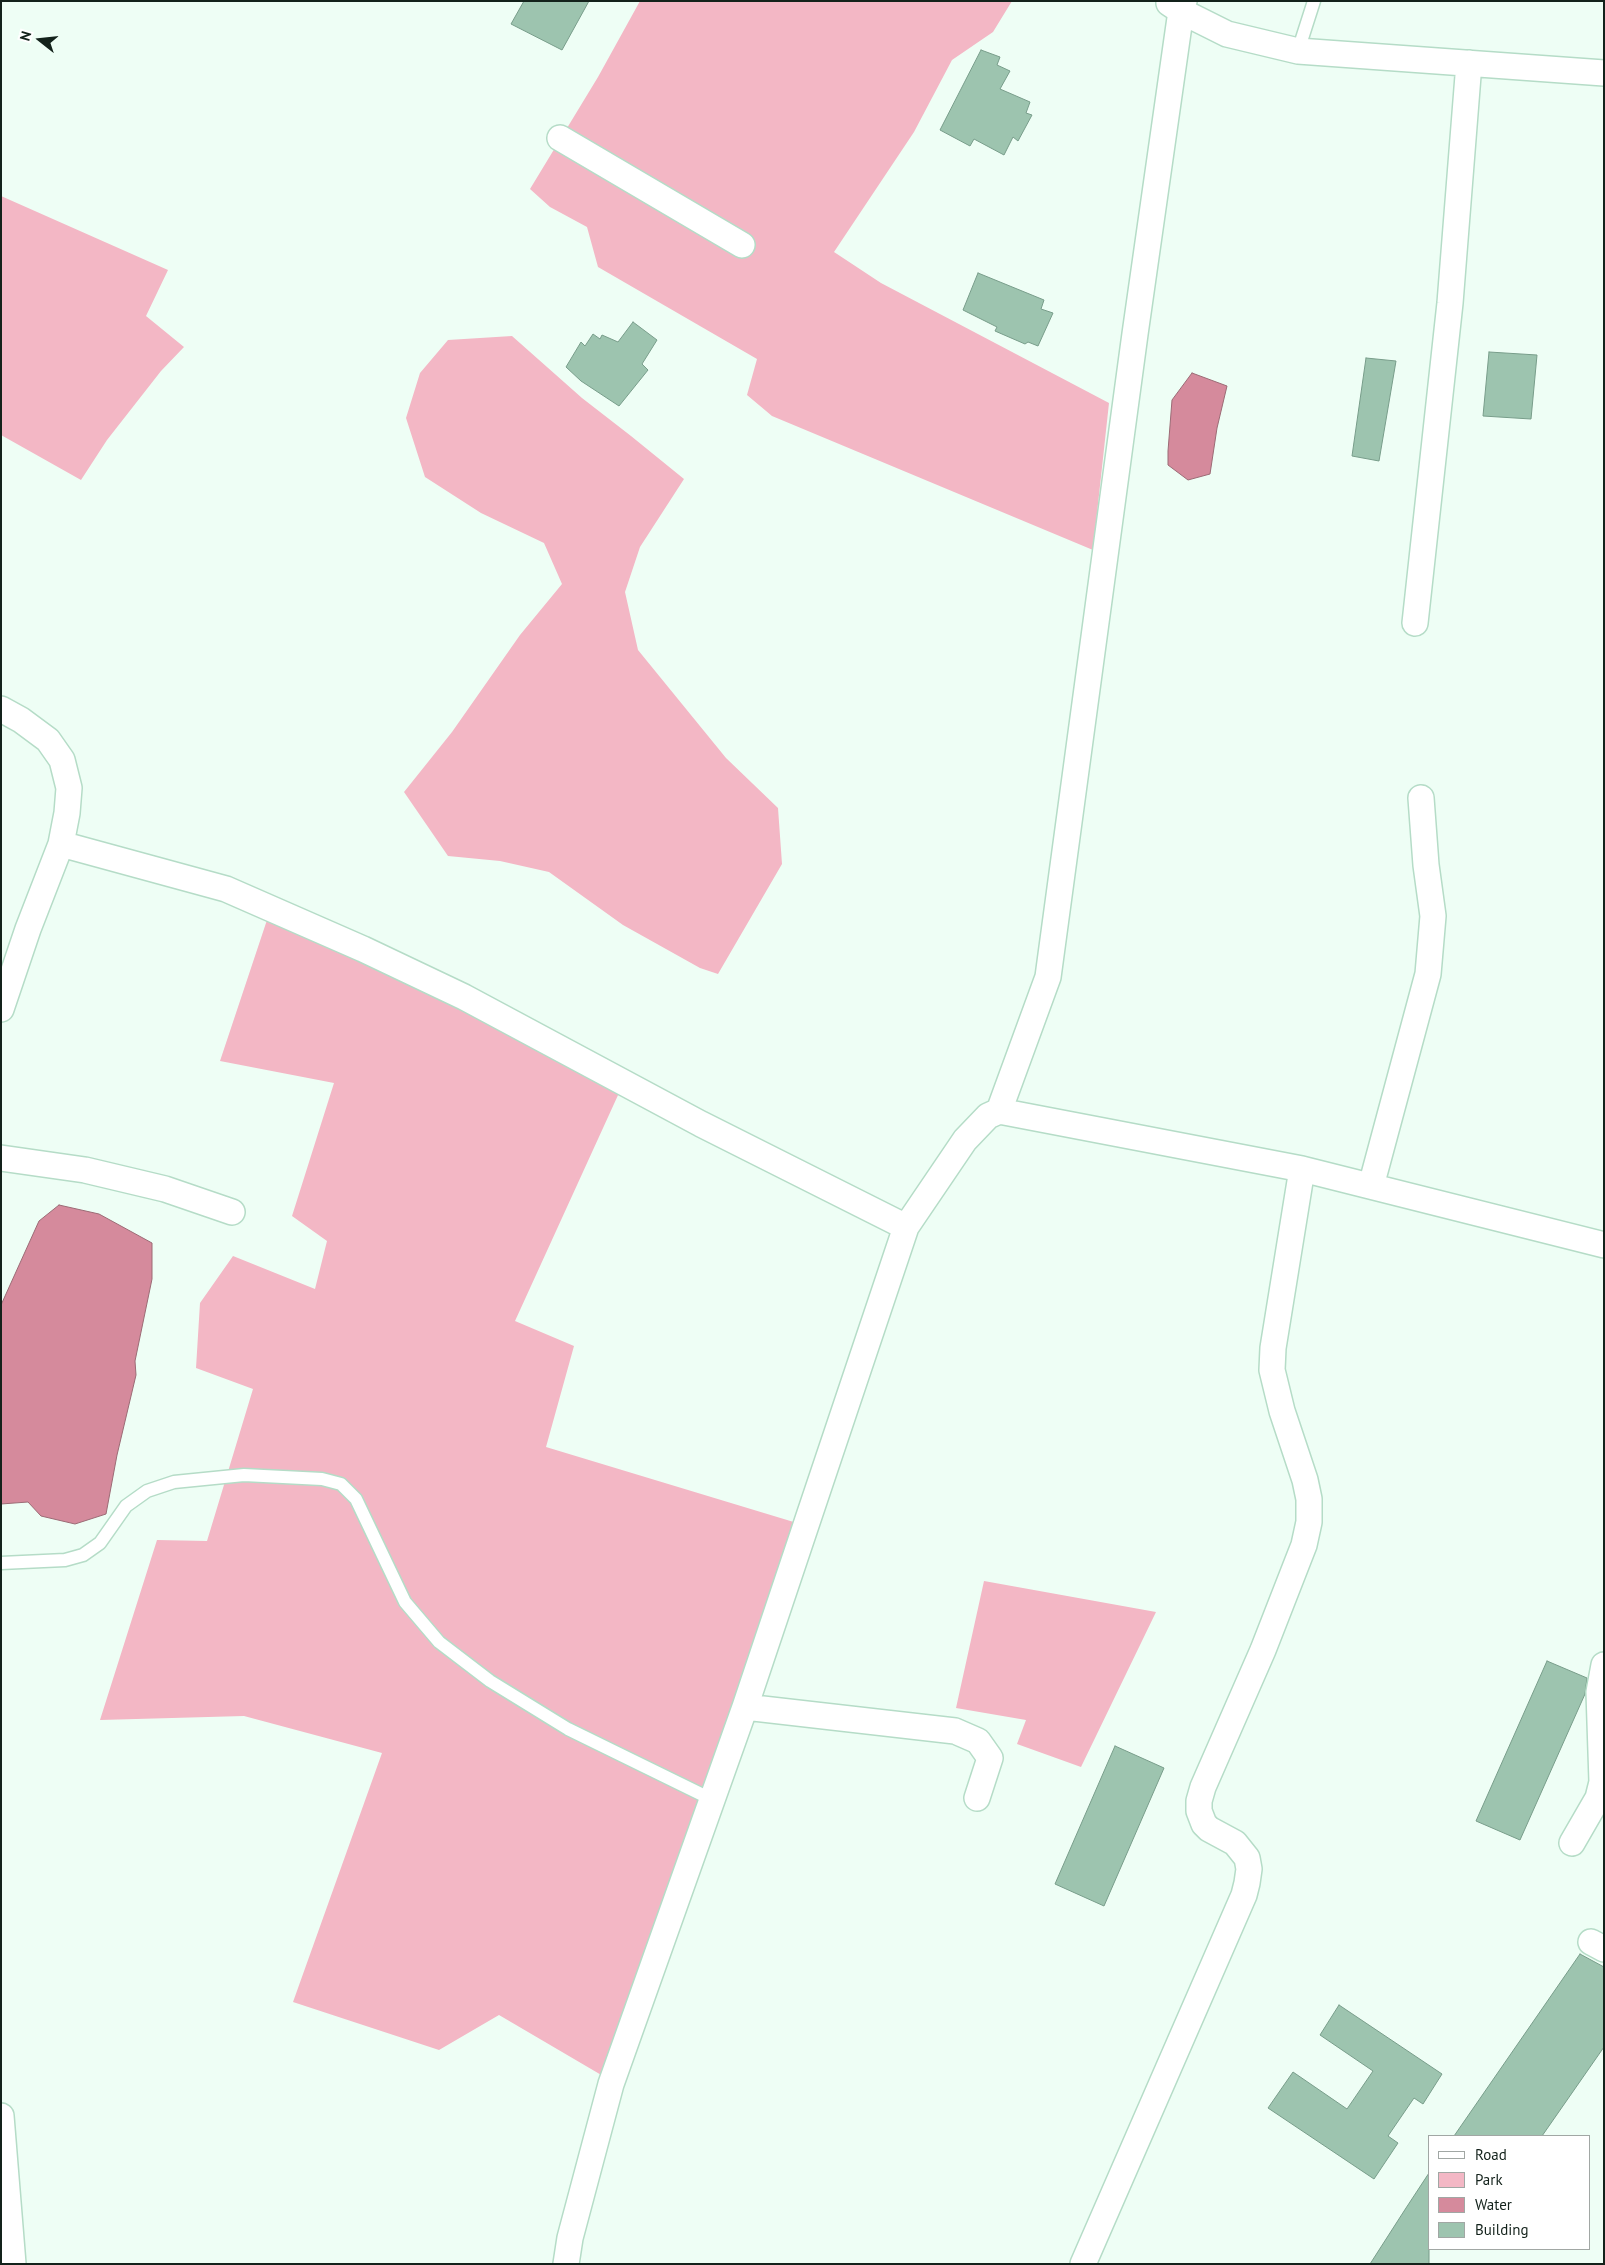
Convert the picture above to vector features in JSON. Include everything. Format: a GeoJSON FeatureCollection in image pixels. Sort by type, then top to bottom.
{"type":"FeatureCollection","features":[{"type":"Feature","properties":{"kind":"street"},"geometry":{"type":"LineString","coordinates":[[999,1111],[1048,977],[1177,4],[1227,34],[1298,50],[1604,73]]}},
{"type":"Feature","properties":{"kind":"street"},"geometry":{"type":"LineString","coordinates":[[1415,622],[1450,303],[1469,63]]}},
{"type":"Feature","properties":{"kind":"street"},"geometry":{"type":"LineString","coordinates":[[560,138],[742,245]]}},
{"type":"Feature","properties":{"kind":"street"},"geometry":{"type":"LineString","coordinates":[[1,709],[21,720],[48,740],[62,760],[68,788],[67,813],[61,844],[28,929],[1,1009]]}},
{"type":"Feature","properties":{"kind":"street"},"geometry":{"type":"LineString","coordinates":[[1371,1186],[1428,974],[1432,916],[1421,798]]}},
{"type":"Feature","properties":{"kind":"street"},"geometry":{"type":"LineString","coordinates":[[61,844],[226,889],[354,945],[464,996],[701,1124],[906,1228]]}},
{"type":"Feature","properties":{"kind":"street"},"geometry":{"type":"LineString","coordinates":[[566,2264],[570,2238],[611,2084],[745,1707],[906,1228],[966,1140],[988,1116],[999,1111],[1302,1169],[1604,1245]]}},
{"type":"Feature","properties":{"kind":"street"},"geometry":{"type":"LineString","coordinates":[[1,1158],[85,1170],[165,1190],[232,1212]]}},
{"type":"Feature","properties":{"kind":"street"},"geometry":{"type":"LineString","coordinates":[[1083,2264],[1244,1895],[1247,1883],[1249,1869],[1245,1854],[1235,1843],[1209,1829],[1204,1824],[1199,1811],[1199,1801],[1203,1787],[1262,1650],[1300,1554],[1309,1522],[1309,1499],[1305,1480],[1282,1411],[1272,1370],[1273,1348],[1302,1169]]}},
{"type":"Feature","properties":{"kind":"street"},"geometry":{"type":"LineString","coordinates":[[1572,1844],[1598,1798],[1602,1782],[1600,1692],[1604,1665]]}},
{"type":"Feature","properties":{"kind":"street"},"geometry":{"type":"LineString","coordinates":[[745,1707],[955,1731],[978,1741],[990,1758],[977,1798]]}},
{"type":"Feature","properties":{"kind":"street"},"geometry":{"type":"LineString","coordinates":[[1,2116],[13,2264]]}},
{"type":"Feature","properties":{"kind":"lane"},"geometry":{"type":"LineString","coordinates":[[1298,50],[1314,1]]}},
{"type":"Feature","properties":{"kind":"lane"},"geometry":{"type":"LineString","coordinates":[[1,1563],[65,1560],[83,1555],[100,1543],[126,1506],[147,1490],[174,1482],[244,1475],[322,1479],[341,1484],[356,1499],[405,1602],[439,1642],[490,1681],[568,1729],[711,1799]]}},
{"type":"Feature","properties":{"kind":"green space"},"geometry":{"type":"Polygon","coordinates":[[[640,1],[1012,1],[993,32],[952,60],[914,132],[834,252],[881,283],[1109,403],[1093,550],[772,416],[747,395],[757,359],[598,267],[587,227],[550,207],[530,189],[598,77],[640,1]]]}},
{"type":"Feature","properties":{"kind":"green space"},"geometry":{"type":"Polygon","coordinates":[[[1,196],[168,270],[146,316],[184,347],[161,371],[107,440],[81,480],[1,435],[1,196]]]}},
{"type":"Feature","properties":{"kind":"green space"},"geometry":{"type":"Polygon","coordinates":[[[512,336],[582,398],[684,479],[640,547],[625,592],[638,650],[726,758],[778,808],[782,864],[718,974],[700,968],[623,925],[549,872],[500,861],[448,856],[404,792],[452,732],[520,635],[562,584],[544,543],[481,513],[425,477],[406,418],[420,373],[448,340],[512,336]]]}},
{"type":"Feature","properties":{"kind":"green space"},"geometry":{"type":"Polygon","coordinates":[[[271,908],[624,1082],[515,1321],[574,1346],[546,1447],[797,1523],[603,2076],[499,2015],[439,2050],[293,2002],[382,1753],[244,1716],[100,1720],[157,1540],[207,1541],[253,1389],[196,1368],[200,1303],[233,1256],[315,1289],[327,1241],[292,1216],[334,1083],[220,1061],[271,908]]]}},
{"type":"Feature","properties":{"kind":"green space"},"geometry":{"type":"Polygon","coordinates":[[[984,1581],[1156,1612],[1081,1767],[1017,1744],[1026,1720],[956,1708],[984,1581]]]}},
{"type":"Feature","properties":{"kind":"water"},"geometry":{"type":"Polygon","coordinates":[[[1192,373],[1227,386],[1217,428],[1210,474],[1188,480],[1168,465],[1168,451],[1172,400],[1192,373]]]}},
{"type":"Feature","properties":{"kind":"water"},"geometry":{"type":"Polygon","coordinates":[[[59,1205],[99,1214],[152,1243],[152,1279],[135,1361],[136,1375],[117,1455],[106,1514],[75,1524],[41,1516],[28,1502],[1,1504],[1,1305],[39,1221],[59,1205]]]}},
{"type":"Feature","properties":{"kind":"building"},"geometry":{"type":"Polygon","coordinates":[[[524,1],[589,1],[562,50],[511,24],[524,1]]]}},
{"type":"Feature","properties":{"kind":"building"},"geometry":{"type":"Polygon","coordinates":[[[981,50],[1000,57],[997,65],[1010,71],[1000,89],[1030,102],[1026,113],[1032,115],[1018,141],[1013,137],[1004,155],[974,139],[970,146],[940,130],[981,50]]]}},
{"type":"Feature","properties":{"kind":"building"},"geometry":{"type":"Polygon","coordinates":[[[978,273],[1044,300],[1041,309],[1053,313],[1038,346],[1028,342],[1025,344],[995,331],[997,327],[963,310],[978,273]]]}},
{"type":"Feature","properties":{"kind":"building"},"geometry":{"type":"Polygon","coordinates":[[[633,322],[657,340],[642,364],[648,370],[619,406],[581,381],[566,367],[581,342],[585,346],[593,334],[600,339],[602,335],[618,342],[633,322]]]}},
{"type":"Feature","properties":{"kind":"building"},"geometry":{"type":"Polygon","coordinates":[[[1489,352],[1537,355],[1531,419],[1483,416],[1489,352]]]}},
{"type":"Feature","properties":{"kind":"building"},"geometry":{"type":"Polygon","coordinates":[[[1366,358],[1396,361],[1379,461],[1352,456],[1366,358]]]}},
{"type":"Feature","properties":{"kind":"building"},"geometry":{"type":"Polygon","coordinates":[[[1547,1661],[1587,1678],[1585,1694],[1520,1840],[1476,1821],[1547,1661]]]}},
{"type":"Feature","properties":{"kind":"building"},"geometry":{"type":"Polygon","coordinates":[[[1115,1746],[1164,1768],[1104,1906],[1055,1884],[1115,1746]]]}},
{"type":"Feature","properties":{"kind":"building"},"geometry":{"type":"Polygon","coordinates":[[[1580,1954],[1604,1967],[1604,2047],[1543,2135],[1455,2135],[1580,1954]]]}},
{"type":"Feature","properties":{"kind":"building"},"geometry":{"type":"Polygon","coordinates":[[[1339,2005],[1442,2074],[1423,2104],[1414,2098],[1388,2136],[1398,2143],[1374,2179],[1268,2108],[1293,2072],[1347,2109],[1373,2071],[1320,2035],[1339,2005]]]}},
{"type":"Feature","properties":{"kind":"building"},"geometry":{"type":"Polygon","coordinates":[[[1428,2175],[1429,2264],[1370,2264],[1428,2175]]]}}]}
